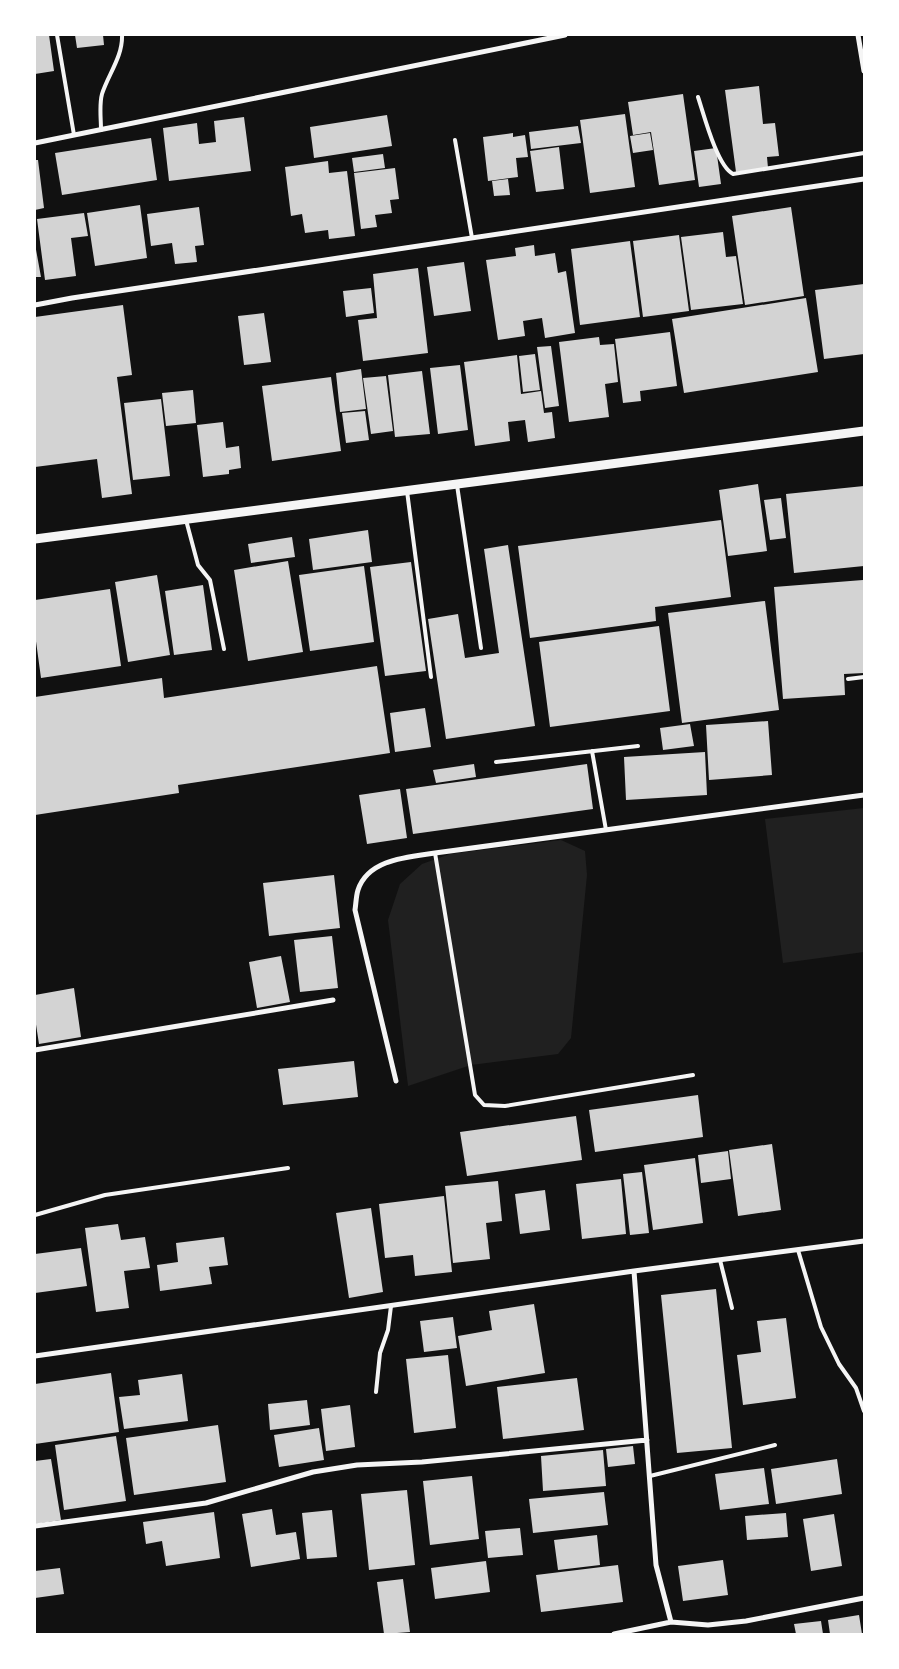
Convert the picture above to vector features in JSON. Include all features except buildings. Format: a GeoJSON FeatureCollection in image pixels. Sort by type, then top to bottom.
{"type":"FeatureCollection","features":[{"type":"Feature","properties":{"kind":"street"},"geometry":{"type":"LineString","coordinates":[[35,143],[565,35]]}},
{"type":"Feature","properties":{"kind":"street"},"geometry":{"type":"LineString","coordinates":[[858,35],[864,71]]}},
{"type":"Feature","properties":{"kind":"street"},"geometry":{"type":"LineString","coordinates":[[35,305],[864,179]]}},
{"type":"Feature","properties":{"kind":"street"},"geometry":{"type":"LineString","coordinates":[[35,539],[864,431]]}},
{"type":"Feature","properties":{"kind":"street"},"geometry":{"type":"LineString","coordinates":[[396,1081],[355,910],[358,890],[365,877],[381,865],[395,859],[864,794]]}},
{"type":"Feature","properties":{"kind":"street"},"geometry":{"type":"LineString","coordinates":[[35,1050],[333,1000]]}},
{"type":"Feature","properties":{"kind":"street"},"geometry":{"type":"LineString","coordinates":[[35,1356],[634,1271],[864,1241]]}},
{"type":"Feature","properties":{"kind":"street"},"geometry":{"type":"LineString","coordinates":[[634,1271],[656,1564],[665,1605],[671,1622]]}},
{"type":"Feature","properties":{"kind":"street"},"geometry":{"type":"LineString","coordinates":[[35,1526],[206,1502],[313,1472],[357,1465],[422,1462],[647,1440]]}},
{"type":"Feature","properties":{"kind":"street"},"geometry":{"type":"LineString","coordinates":[[614,1634],[671,1622],[708,1626],[737,1622],[864,1598]]}},
{"type":"Feature","properties":{"kind":"lane"},"geometry":{"type":"LineString","coordinates":[[57,35],[74,135]]}},
{"type":"Feature","properties":{"kind":"lane"},"geometry":{"type":"LineString","coordinates":[[101,130],[102,97],[107,80],[117,59],[122,35]]}},
{"type":"Feature","properties":{"kind":"lane"},"geometry":{"type":"LineString","coordinates":[[698,97],[720,156],[726,168],[733,174],[864,153]]}},
{"type":"Feature","properties":{"kind":"lane"},"geometry":{"type":"LineString","coordinates":[[455,140],[472,238]]}},
{"type":"Feature","properties":{"kind":"lane"},"geometry":{"type":"LineString","coordinates":[[457,485],[481,648]]}},
{"type":"Feature","properties":{"kind":"lane"},"geometry":{"type":"LineString","coordinates":[[407,491],[431,677]]}},
{"type":"Feature","properties":{"kind":"lane"},"geometry":{"type":"LineString","coordinates":[[186,520],[198,565],[210,580],[224,649]]}},
{"type":"Feature","properties":{"kind":"lane"},"geometry":{"type":"LineString","coordinates":[[848,679],[864,677]]}},
{"type":"Feature","properties":{"kind":"lane"},"geometry":{"type":"LineString","coordinates":[[496,762],[638,746]]}},
{"type":"Feature","properties":{"kind":"lane"},"geometry":{"type":"LineString","coordinates":[[592,751],[606,830]]}},
{"type":"Feature","properties":{"kind":"lane"},"geometry":{"type":"LineString","coordinates":[[435,854],[475,1095],[484,1105],[505,1106],[693,1075]]}},
{"type":"Feature","properties":{"kind":"lane"},"geometry":{"type":"LineString","coordinates":[[35,1215],[105,1195],[288,1168]]}},
{"type":"Feature","properties":{"kind":"lane"},"geometry":{"type":"LineString","coordinates":[[798,1250],[822,1327],[839,1364],[856,1388],[864,1411]]}},
{"type":"Feature","properties":{"kind":"lane"},"geometry":{"type":"LineString","coordinates":[[720,1260],[732,1308]]}},
{"type":"Feature","properties":{"kind":"lane"},"geometry":{"type":"LineString","coordinates":[[376,1392],[380,1353],[388,1330],[391,1306]]}},
{"type":"Feature","properties":{"kind":"lane"},"geometry":{"type":"LineString","coordinates":[[650,1476],[775,1445]]}},
{"type":"Feature","properties":{"kind":"shaded area"},"geometry":{"type":"Polygon","coordinates":[[[864,808],[864,952],[783,963],[765,819],[864,808]]]}},
{"type":"Feature","properties":{"kind":"shaded area"},"geometry":{"type":"Polygon","coordinates":[[[561,840],[585,851],[587,875],[571,1038],[558,1054],[471,1065],[408,1086],[388,920],[400,884],[422,864],[450,854],[561,840]]]}}]}
